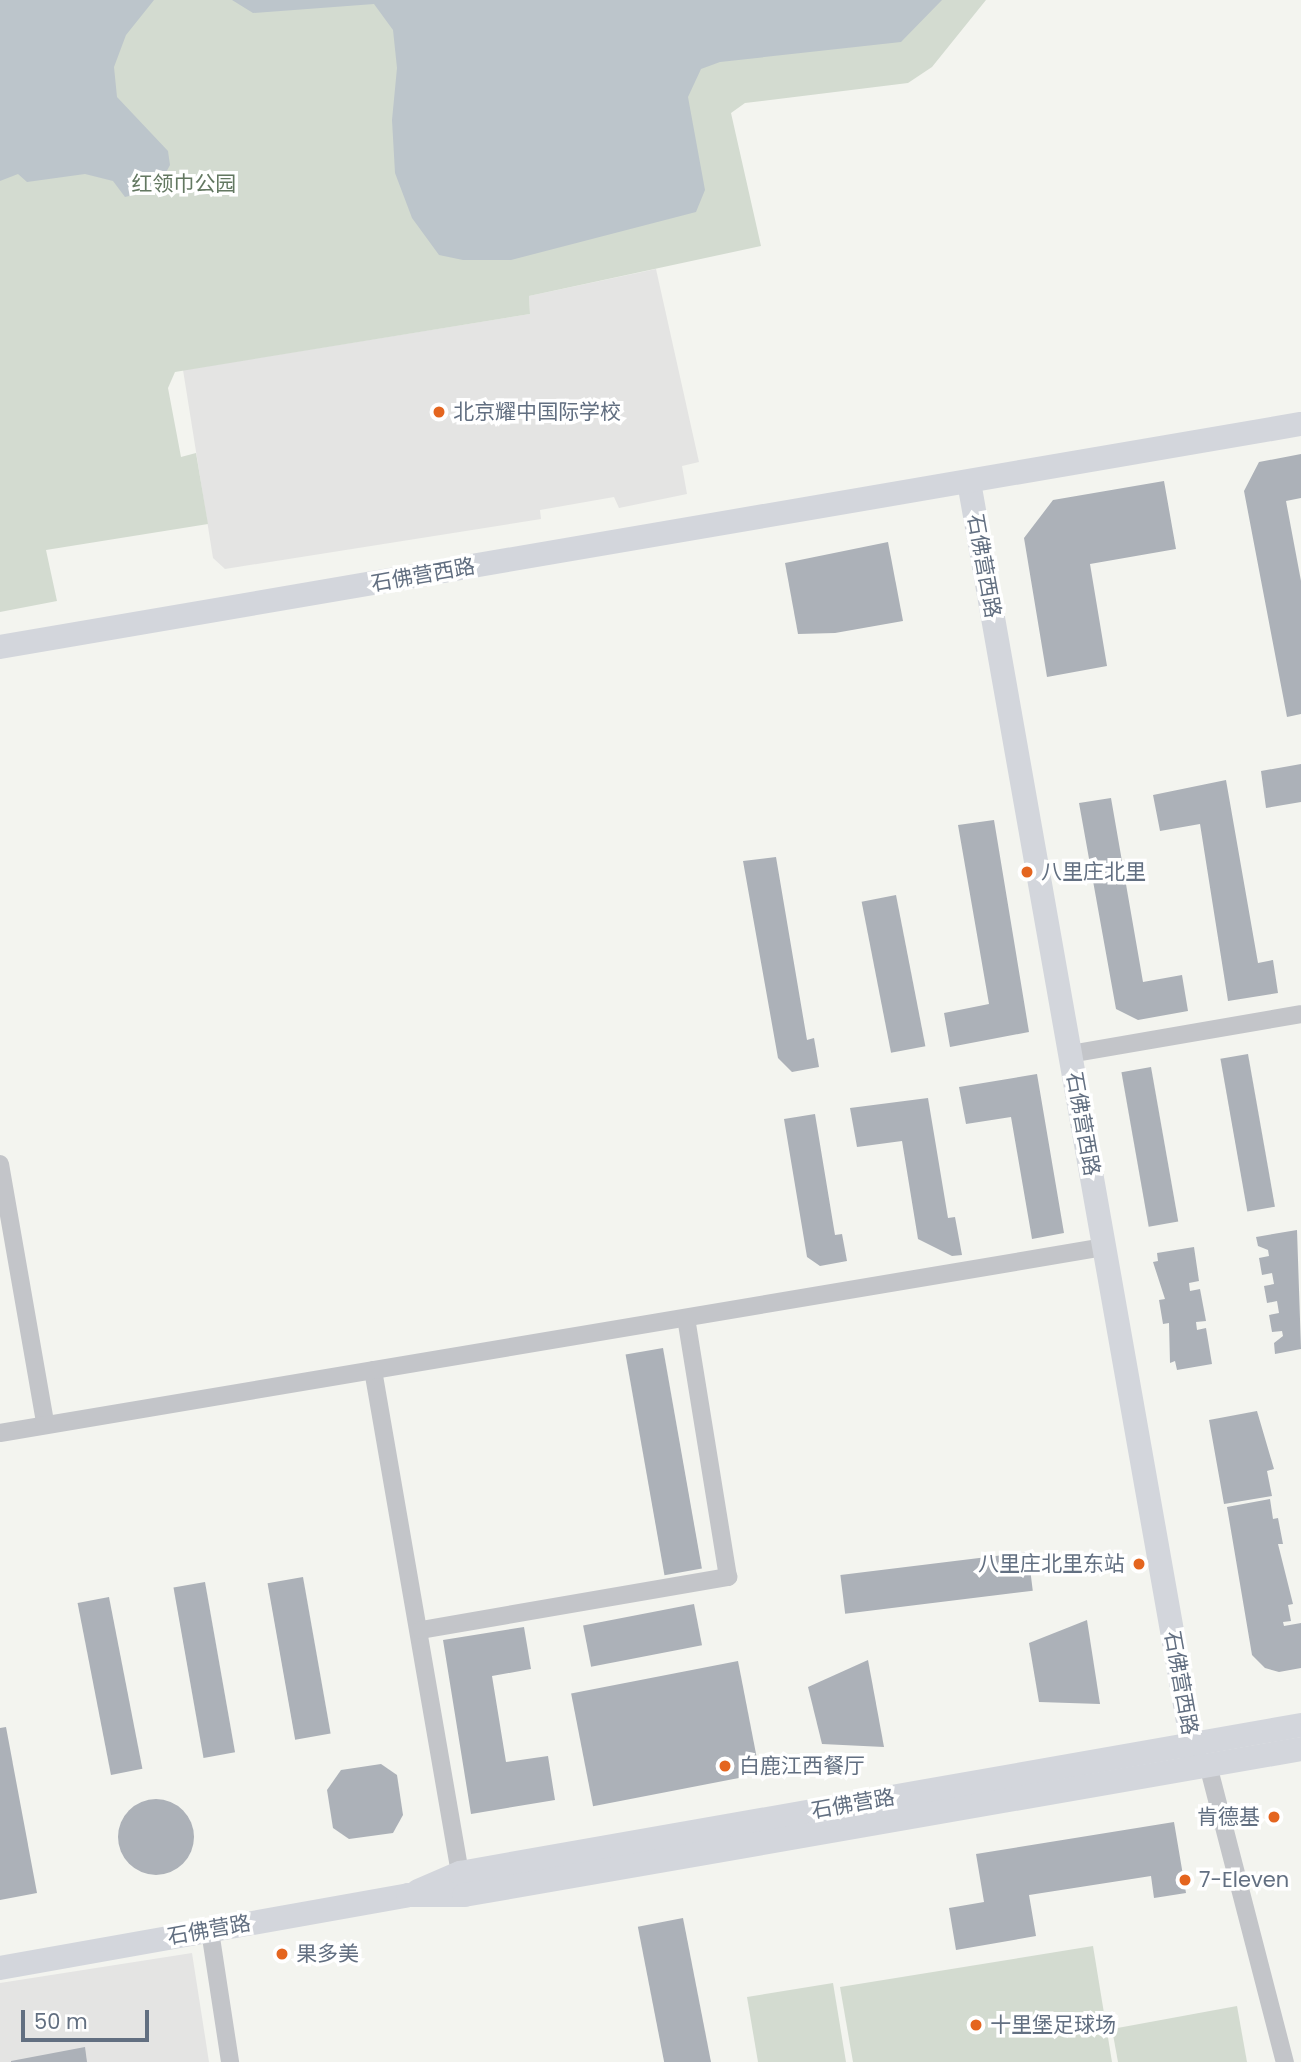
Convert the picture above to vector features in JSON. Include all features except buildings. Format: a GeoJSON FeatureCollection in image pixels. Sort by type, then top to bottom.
{"type":"FeatureCollection","features":[{"type":"Feature","properties":{"kind":"street","name":"石佛营西路"},"geometry":{"type":"LineString","coordinates":[[0,647],[1301,424]]}},
{"type":"Feature","properties":{"kind":"street","name":"石佛营西路"},"geometry":{"type":"LineString","coordinates":[[970,482],[1104,1247],[1199,1759]]}},
{"type":"Feature","properties":{"kind":"street"},"geometry":{"type":"LineString","coordinates":[[1070,1054],[1301,1014]]}},
{"type":"Feature","properties":{"kind":"street"},"geometry":{"type":"LineString","coordinates":[[0,1164],[45,1423]]}},
{"type":"Feature","properties":{"kind":"street"},"geometry":{"type":"LineString","coordinates":[[0,1433],[45,1423],[686,1319],[1104,1247]]}},
{"type":"Feature","properties":{"kind":"street"},"geometry":{"type":"LineString","coordinates":[[421,1630],[728,1577],[686,1319]]}},
{"type":"Feature","properties":{"kind":"street"},"geometry":{"type":"LineString","coordinates":[[373,1370],[421,1630],[460,1873]]}},
{"type":"Feature","properties":{"kind":"street","name":"石佛营路"},"geometry":{"type":"LineString","coordinates":[[4,1965],[408,1895],[464,1895],[1199,1759],[1301,1725]]}},
{"type":"Feature","properties":{"kind":"street","name":"石佛营路"},"geometry":{"type":"LineString","coordinates":[[408,1895],[460,1873],[1199,1759],[1301,1749]]}},
{"type":"Feature","properties":{"kind":"street"},"geometry":{"type":"LineString","coordinates":[[1199,1759],[1285,2062]]}},
{"type":"Feature","properties":{"kind":"street"},"geometry":{"type":"LineString","coordinates":[[210,1931],[230,2062]]}},
{"type":"Feature","properties":{"kind":"shaded area"},"geometry":{"type":"Polygon","coordinates":[[[0,0],[154,0],[126,35],[114,67],[117,97],[168,151],[170,165],[157,189],[125,197],[113,181],[85,174],[27,182],[18,174],[0,181],[0,0]]]}},
{"type":"Feature","properties":{"kind":"shaded area"},"geometry":{"type":"Polygon","coordinates":[[[232,0],[942,0],[901,42],[720,62],[701,69],[688,97],[705,190],[696,212],[511,260],[463,260],[439,255],[412,218],[395,173],[392,120],[397,68],[393,30],[374,4],[253,13],[232,0]]]}},
{"type":"Feature","properties":{"kind":"shaded area","name":"北京耀中国际学校"},"geometry":{"type":"Polygon","coordinates":[[[656,269],[699,462],[682,466],[687,494],[619,508],[614,497],[540,510],[541,519],[225,569],[213,558],[183,370],[530,314],[529,296],[656,269]]]}},
{"type":"Feature","properties":{"kind":"shaded area"},"geometry":{"type":"Polygon","coordinates":[[[192,1953],[209,2062],[0,2062],[0,1983],[192,1953]]]}},
{"type":"Feature","properties":{"kind":"green space","name":"红领巾公园"},"geometry":{"type":"Polygon","coordinates":[[[0,0],[986,0],[932,67],[908,83],[745,103],[731,113],[761,246],[529,296],[530,314],[175,372],[168,388],[181,457],[196,453],[208,524],[46,550],[57,601],[0,612],[0,0]]]}},
{"type":"Feature","properties":{"kind":"green space","name":"十里堡足球场"},"geometry":{"type":"Polygon","coordinates":[[[1093,1946],[1112,2062],[853,2062],[840,1987],[1093,1946]]]}},
{"type":"Feature","properties":{"kind":"green space"},"geometry":{"type":"Polygon","coordinates":[[[833,1983],[846,2062],[758,2062],[747,1997],[833,1983]]]}},
{"type":"Feature","properties":{"kind":"green space"},"geometry":{"type":"Polygon","coordinates":[[[1237,2006],[1247,2062],[1118,2062],[1112,2029],[1237,2006]]]}},
{"type":"Feature","properties":{"kind":"place","name":"北京耀中国际学校"},"geometry":{"type":"Point","coordinates":[439,412]}},
{"type":"Feature","properties":{"kind":"place","name":"八里庄北里"},"geometry":{"type":"Point","coordinates":[1027,872]}},
{"type":"Feature","properties":{"kind":"place","name":"八里庄北里东站"},"geometry":{"type":"Point","coordinates":[1139,1564]}},
{"type":"Feature","properties":{"kind":"place","name":"白鹿江西餐厅"},"geometry":{"type":"Point","coordinates":[725,1766]}},
{"type":"Feature","properties":{"kind":"place","name":"肯德基"},"geometry":{"type":"Point","coordinates":[1274,1817]}},
{"type":"Feature","properties":{"kind":"place","name":"7-Eleven"},"geometry":{"type":"Point","coordinates":[1185,1880]}},
{"type":"Feature","properties":{"kind":"place","name":"果多美"},"geometry":{"type":"Point","coordinates":[282,1954]}},
{"type":"Feature","properties":{"kind":"place","name":"十里堡足球场"},"geometry":{"type":"Point","coordinates":[976,2025]}}]}
